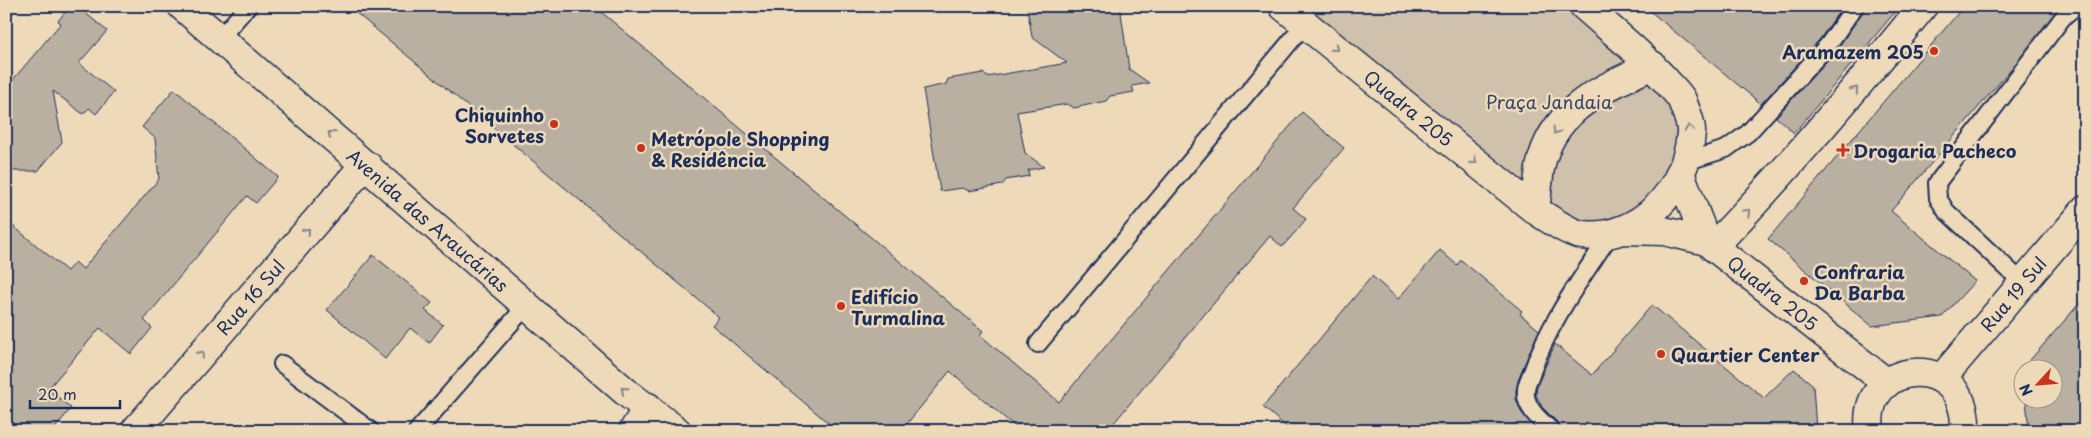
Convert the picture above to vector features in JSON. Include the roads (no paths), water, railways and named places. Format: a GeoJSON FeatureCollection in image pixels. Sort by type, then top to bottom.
{"type":"FeatureCollection","features":[{"type":"Feature","properties":{"kind":"street","name":"Avenida das Araucárias"},"geometry":{"type":"LineString","coordinates":[[182,6],[627,393],[677,431]]}},
{"type":"Feature","properties":{"kind":"street","name":"Quadra 205"},"geometry":{"type":"LineString","coordinates":[[1283,6],[1535,210],[1580,234],[1664,232],[1710,244],[1887,383]]}},
{"type":"Feature","properties":{"kind":"street","name":"Quadra 205"},"geometry":{"type":"LineString","coordinates":[[1584,6],[1652,65],[1681,98],[1691,131],[1683,167],[1675,184],[1650,214],[1615,233]]}},
{"type":"Feature","properties":{"kind":"street"},"geometry":{"type":"LineString","coordinates":[[1683,167],[1710,244],[1765,193],[1843,104],[1924,6]]}},
{"type":"Feature","properties":{"kind":"street"},"geometry":{"type":"LineString","coordinates":[[1535,210],[1541,166],[1550,141],[1566,115],[1594,93],[1652,65]]}},
{"type":"Feature","properties":{"kind":"street","name":"Rua 16 Sul"},"geometry":{"type":"LineString","coordinates":[[135,431],[355,176],[368,166]]}},
{"type":"Feature","properties":{"kind":"street","name":"Rua 19 Sul"},"geometry":{"type":"LineString","coordinates":[[1941,379],[2085,210]]}},
{"type":"Feature","properties":{"kind":"street"},"geometry":{"type":"LineString","coordinates":[[1870,431],[1870,407],[1877,393],[1887,383],[1900,376],[1914,372],[1928,374],[1941,379],[1953,388],[1962,402],[1966,417],[1965,431]]}},
{"type":"Feature","properties":{"kind":"street"},"geometry":{"type":"LineString","coordinates":[[633,431],[648,408]]}},
{"type":"Feature","properties":{"kind":"lane"},"geometry":{"type":"LineString","coordinates":[[220,38],[248,6]]}},
{"type":"Feature","properties":{"kind":"lane"},"geometry":{"type":"LineString","coordinates":[[1683,167],[1726,149],[1748,133],[1828,45],[1855,6]]}},
{"type":"Feature","properties":{"kind":"lane"},"geometry":{"type":"LineString","coordinates":[[2023,283],[1946,211],[1938,198],[1937,183],[2064,16],[2076,6]]}},
{"type":"Feature","properties":{"kind":"lane"},"geometry":{"type":"LineString","coordinates":[[1038,344],[1305,24]]}},
{"type":"Feature","properties":{"kind":"lane"},"geometry":{"type":"LineString","coordinates":[[1552,431],[1538,418],[1528,404],[1526,390],[1538,355],[1554,323],[1576,287],[1615,233]]}},
{"type":"Feature","properties":{"kind":"lane"},"geometry":{"type":"LineString","coordinates":[[417,431],[526,306]]}},
{"type":"Feature","properties":{"kind":"lane"},"geometry":{"type":"LineString","coordinates":[[282,364],[371,431]]}},
{"type":"Feature","properties":{"kind":"place","name":"Aramazem 205"},"geometry":{"type":"Point","coordinates":[1934,51]}},
{"type":"Feature","properties":{"kind":"place","name":"Chiquinho Sorvetes"},"geometry":{"type":"Point","coordinates":[554,124]}},
{"type":"Feature","properties":{"kind":"place","name":"Metrópole Shopping & Residência"},"geometry":{"type":"Point","coordinates":[641,148]}},
{"type":"Feature","properties":{"kind":"place","name":"Drogaria Pacheco"},"geometry":{"type":"Point","coordinates":[1843,150]}},
{"type":"Feature","properties":{"kind":"place","name":"Confraria Da Barba"},"geometry":{"type":"Point","coordinates":[1804,281]}},
{"type":"Feature","properties":{"kind":"place","name":"Edifício Turmalina"},"geometry":{"type":"Point","coordinates":[841,306]}},
{"type":"Feature","properties":{"kind":"place","name":"Quartier Center"},"geometry":{"type":"Point","coordinates":[1661,354]}},
{"type":"Feature","properties":{"kind":"park label","name":"Praça Jandaia"},"geometry":{"type":"Point","coordinates":[1549,101]}}]}
